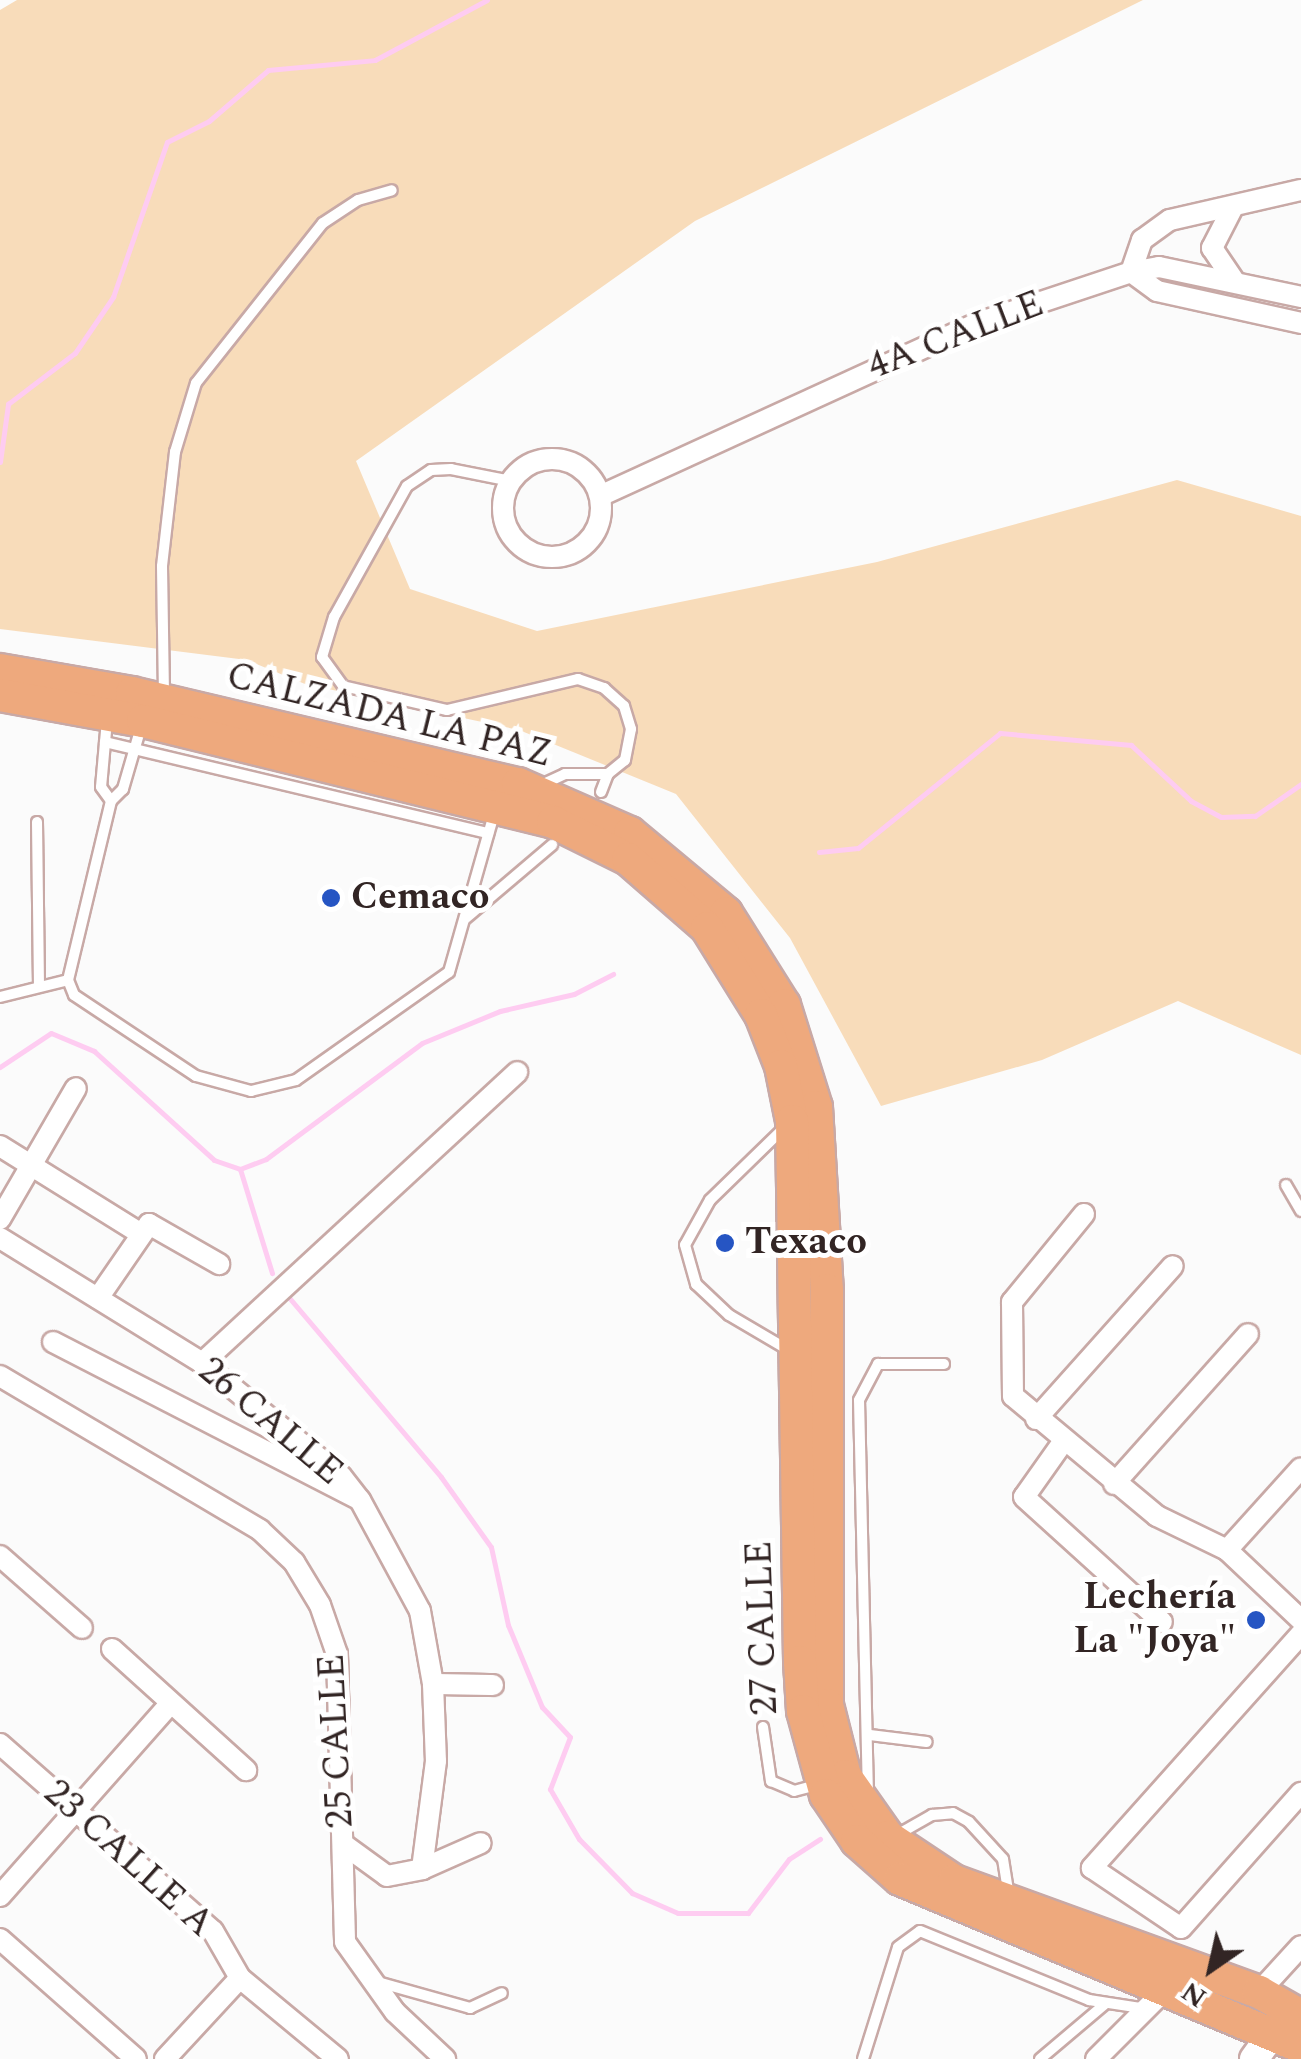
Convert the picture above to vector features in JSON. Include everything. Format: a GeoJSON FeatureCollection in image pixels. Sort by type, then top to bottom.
{"type":"FeatureCollection","features":[{"type":"Feature","properties":{"kind":"main road","name":"CALZADA LA PAZ"},"geometry":{"type":"LineString","coordinates":[[0,670],[147,723],[533,790],[630,833],[717,921]]}},
{"type":"Feature","properties":{"kind":"main road","name":"CALZADA LA PAZ"},"geometry":{"type":"LineString","coordinates":[[0,695],[106,728],[147,723],[186,746],[492,820],[592,838],[717,921]]}},
{"type":"Feature","properties":{"kind":"main road","name":"27 CALLE"},"geometry":{"type":"LineString","coordinates":[[717,921],[781,1066],[792,1121],[802,1694],[822,1783],[857,1841],[900,1879],[1158,1998],[1288,2026]]}},
{"type":"Feature","properties":{"kind":"main road","name":"27 CALLE"},"geometry":{"type":"LineString","coordinates":[[717,921],[784,1005],[816,1106],[827,1290],[828,1705],[838,1760],[864,1810],[890,1839],[954,1881],[1009,1901],[1288,2026]]}},
{"type":"Feature","properties":{"kind":"street"},"geometry":{"type":"LineString","coordinates":[[1301,190],[1155,228],[1142,240],[1130,272],[1157,291],[1301,324]]}},
{"type":"Feature","properties":{"kind":"street"},"geometry":{"type":"LineString","coordinates":[[1232,209],[1212,248],[1234,281]]}},
{"type":"Feature","properties":{"kind":"street","name":"4A CALLE"},"geometry":{"type":"LineString","coordinates":[[600,496],[975,324],[1130,272],[1159,267],[1301,298]]}},
{"type":"Feature","properties":{"kind":"street"},"geometry":{"type":"LineString","coordinates":[[536,461],[568,461],[594,481],[602,512],[589,542],[560,556],[544,556],[516,541],[507,527],[504,496],[511,480],[536,461]]}},
{"type":"Feature","properties":{"kind":"street"},"geometry":{"type":"LineString","coordinates":[[202,1363],[517,1072]]}},
{"type":"Feature","properties":{"kind":"street"},"geometry":{"type":"LineString","coordinates":[[0,1219],[28,1164],[76,1088]]}},
{"type":"Feature","properties":{"kind":"street"},"geometry":{"type":"LineString","coordinates":[[0,1146],[140,1234]]}},
{"type":"Feature","properties":{"kind":"street"},"geometry":{"type":"LineString","coordinates":[[1084,1214],[1012,1302],[1010,1388],[1036,1419],[1114,1484],[1157,1516],[1228,1550],[1301,1620]]}},
{"type":"Feature","properties":{"kind":"street"},"geometry":{"type":"LineString","coordinates":[[98,1298],[140,1234],[154,1224],[219,1264]]}},
{"type":"Feature","properties":{"kind":"street","name":"26 CALLE"},"geometry":{"type":"LineString","coordinates":[[0,1238],[202,1363],[340,1476],[360,1500],[420,1611],[434,1684],[436,1761],[422,1869]]}},
{"type":"Feature","properties":{"kind":"street"},"geometry":{"type":"LineString","coordinates":[[1036,1419],[1173,1266]]}},
{"type":"Feature","properties":{"kind":"street"},"geometry":{"type":"LineString","coordinates":[[1114,1484],[1248,1334]]}},
{"type":"Feature","properties":{"kind":"street"},"geometry":{"type":"LineString","coordinates":[[54,1342],[195,1411],[330,1490],[360,1500]]}},
{"type":"Feature","properties":{"kind":"street","name":"25 CALLE"},"geometry":{"type":"LineString","coordinates":[[0,1376],[260,1530],[294,1562],[320,1606],[337,1654],[345,1942],[368,1980],[445,2059]]}},
{"type":"Feature","properties":{"kind":"street"},"geometry":{"type":"LineString","coordinates":[[1063,1442],[1024,1497],[1162,1622]]}},
{"type":"Feature","properties":{"kind":"street"},"geometry":{"type":"LineString","coordinates":[[1228,1550],[1301,1468]]}},
{"type":"Feature","properties":{"kind":"street"},"geometry":{"type":"LineString","coordinates":[[1,1559],[82,1628]]}},
{"type":"Feature","properties":{"kind":"street"},"geometry":{"type":"LineString","coordinates":[[1301,1634],[1092,1868],[1180,1928],[1301,1793]]}},
{"type":"Feature","properties":{"kind":"street"},"geometry":{"type":"LineString","coordinates":[[112,1649],[246,1770]]}},
{"type":"Feature","properties":{"kind":"street"},"geometry":{"type":"LineString","coordinates":[[434,1684],[494,1686]]}},
{"type":"Feature","properties":{"kind":"street"},"geometry":{"type":"LineString","coordinates":[[0,1896],[170,1704]]}},
{"type":"Feature","properties":{"kind":"street","name":"23 CALLE A"},"geometry":{"type":"LineString","coordinates":[[0,1744],[213,1931],[240,1978],[338,2059]]}},
{"type":"Feature","properties":{"kind":"street"},"geometry":{"type":"LineString","coordinates":[[343,1844],[378,1874],[422,1869],[481,1843]]}},
{"type":"Feature","properties":{"kind":"street"},"geometry":{"type":"LineString","coordinates":[[0,1939],[136,2059]]}},
{"type":"Feature","properties":{"kind":"street"},"geometry":{"type":"LineString","coordinates":[[1254,2059],[1288,2026],[1301,1946]]}},
{"type":"Feature","properties":{"kind":"street"},"geometry":{"type":"LineString","coordinates":[[166,2059],[240,1978]]}},
{"type":"Feature","properties":{"kind":"street"},"geometry":{"type":"LineString","coordinates":[[1096,2059],[1158,1998]]}},
{"type":"Feature","properties":{"kind":"lane"},"geometry":{"type":"LineString","coordinates":[[392,190],[358,200],[323,223],[196,384],[176,452],[147,723],[123,789],[111,800],[68,980],[74,995],[196,1076],[251,1091],[296,1080],[449,972],[492,820]]}},
{"type":"Feature","properties":{"kind":"lane"},"geometry":{"type":"LineString","coordinates":[[511,480],[451,469],[432,470],[407,486],[322,642],[325,670],[370,696],[447,710],[578,679],[604,688],[624,706],[631,729],[624,760],[608,774],[601,792]]}},
{"type":"Feature","properties":{"kind":"lane"},"geometry":{"type":"LineString","coordinates":[[106,728],[101,787],[111,800]]}},
{"type":"Feature","properties":{"kind":"lane"},"geometry":{"type":"LineString","coordinates":[[533,790],[556,776],[608,774]]}},
{"type":"Feature","properties":{"kind":"lane"},"geometry":{"type":"LineString","coordinates":[[37,822],[38,984]]}},
{"type":"Feature","properties":{"kind":"lane"},"geometry":{"type":"LineString","coordinates":[[465,918],[552,845]]}},
{"type":"Feature","properties":{"kind":"lane"},"geometry":{"type":"LineString","coordinates":[[0,997],[38,984],[68,980]]}},
{"type":"Feature","properties":{"kind":"lane"},"geometry":{"type":"LineString","coordinates":[[792,1121],[710,1200],[685,1245],[696,1284],[730,1315],[798,1356]]}},
{"type":"Feature","properties":{"kind":"lane"},"geometry":{"type":"LineString","coordinates":[[1286,1186],[1301,1211]]}},
{"type":"Feature","properties":{"kind":"lane"},"geometry":{"type":"LineString","coordinates":[[864,1810],[872,1781],[858,1400],[878,1364],[944,1364]]}},
{"type":"Feature","properties":{"kind":"lane"},"geometry":{"type":"LineString","coordinates":[[825,1408],[858,1400]]}},
{"type":"Feature","properties":{"kind":"lane"},"geometry":{"type":"LineString","coordinates":[[763,1726],[771,1782],[794,1791],[822,1783]]}},
{"type":"Feature","properties":{"kind":"lane"},"geometry":{"type":"LineString","coordinates":[[870,1736],[927,1742]]}},
{"type":"Feature","properties":{"kind":"lane"},"geometry":{"type":"LineString","coordinates":[[890,1839],[932,1815],[953,1814],[992,1841],[1004,1859],[1009,1901]]}},
{"type":"Feature","properties":{"kind":"lane"},"geometry":{"type":"LineString","coordinates":[[864,2059],[898,1948],[920,1930],[1104,2005],[1158,1998]]}},
{"type":"Feature","properties":{"kind":"lane"},"geometry":{"type":"LineString","coordinates":[[368,1980],[470,2008],[502,1993]]}},
{"type":"Feature","properties":{"kind":"lane"},"geometry":{"type":"LineString","coordinates":[[1040,2059],[1104,2005]]}},
{"type":"Feature","properties":{"kind":"shaded area"},"geometry":{"type":"Polygon","coordinates":[[[17,0],[1143,0],[695,221],[356,461],[410,589],[537,631],[877,562],[1177,480],[1301,516],[1301,1055],[1178,1001],[1042,1060],[881,1106],[790,938],[676,794],[519,730],[305,684],[247,660],[0,629],[0,10],[17,0]]]}},
{"type":"Feature","properties":{"kind":"waterway"},"geometry":{"type":"LineString","coordinates":[[0,462],[8,404],[75,353],[113,297],[167,142],[209,121],[268,70],[375,60],[487,0]]}},
{"type":"Feature","properties":{"kind":"waterway"},"geometry":{"type":"LineString","coordinates":[[819,852],[858,848],[1000,733],[1131,745],[1191,801],[1221,817],[1255,816],[1301,784]]}},
{"type":"Feature","properties":{"kind":"waterway"},"geometry":{"type":"LineString","coordinates":[[0,1067],[51,1033],[94,1051],[214,1160],[240,1169],[266,1159],[422,1043],[500,1011],[574,994],[613,974]]}},
{"type":"Feature","properties":{"kind":"waterway"},"geometry":{"type":"LineString","coordinates":[[240,1169],[272,1273]]}},
{"type":"Feature","properties":{"kind":"waterway"},"geometry":{"type":"LineString","coordinates":[[286,1294],[441,1477],[491,1547],[508,1625],[542,1707],[570,1737],[550,1789],[579,1839],[632,1893],[678,1913],[748,1913],[789,1859],[820,1839]]}},
{"type":"Feature","properties":{"kind":"place","name":"Cemaco"},"geometry":{"type":"Point","coordinates":[331,898]}},
{"type":"Feature","properties":{"kind":"place","name":"Texaco"},"geometry":{"type":"Point","coordinates":[725,1243]}},
{"type":"Feature","properties":{"kind":"place","name":"Lechería La \"Joya\""},"geometry":{"type":"Point","coordinates":[1256,1620]}}]}
